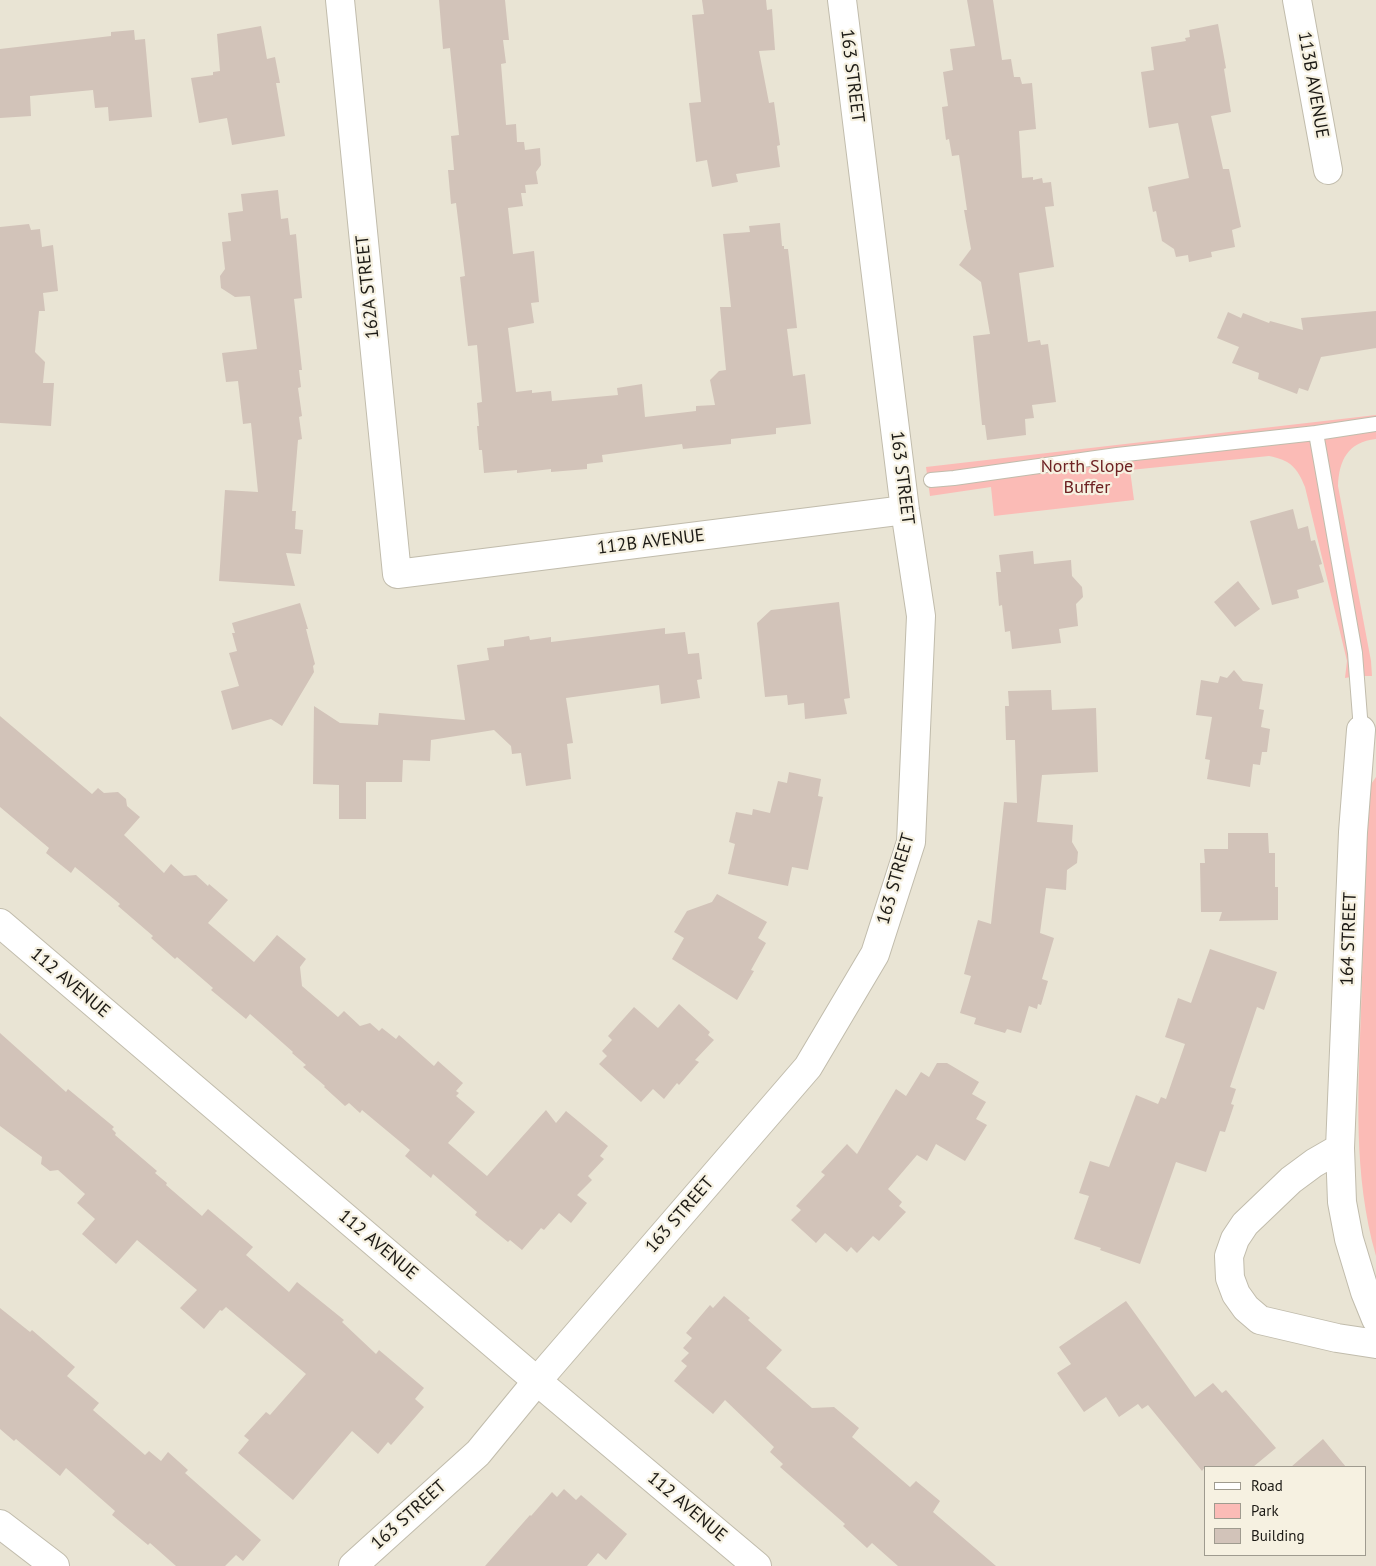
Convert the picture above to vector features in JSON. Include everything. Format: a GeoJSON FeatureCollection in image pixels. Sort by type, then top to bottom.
{"type":"FeatureCollection","features":[{"type":"Feature","properties":{"kind":"street","name":"162A STREET"},"geometry":{"type":"LineString","coordinates":[[340,0],[397,574]]}},
{"type":"Feature","properties":{"kind":"street","name":"163 STREET"},"geometry":{"type":"LineString","coordinates":[[353,1566],[478,1453],[537,1381],[808,1067],[875,954],[911,842],[921,616],[905,510],[842,0]]}},
{"type":"Feature","properties":{"kind":"street","name":"113B AVENUE"},"geometry":{"type":"LineString","coordinates":[[1297,0],[1328,170]]}},
{"type":"Feature","properties":{"kind":"street","name":"112B AVENUE"},"geometry":{"type":"LineString","coordinates":[[397,574],[905,510]]}},
{"type":"Feature","properties":{"kind":"street","name":"164 STREET"},"geometry":{"type":"LineString","coordinates":[[1361,730],[1353,832],[1340,1148],[1342,1202],[1349,1239],[1365,1292],[1376,1319]]}},
{"type":"Feature","properties":{"kind":"street","name":"112 AVENUE"},"geometry":{"type":"LineString","coordinates":[[0,923],[757,1566]]}},
{"type":"Feature","properties":{"kind":"street"},"geometry":{"type":"LineString","coordinates":[[1340,1148],[1314,1163],[1291,1180],[1245,1224],[1235,1239],[1229,1256],[1230,1278],[1236,1294],[1246,1308],[1260,1320],[1337,1338],[1376,1344]]}},
{"type":"Feature","properties":{"kind":"street"},"geometry":{"type":"LineString","coordinates":[[0,1524],[55,1566]]}},
{"type":"Feature","properties":{"kind":"lane"},"geometry":{"type":"LineString","coordinates":[[931,480],[1117,455],[1316,433],[1376,424]]}},
{"type":"Feature","properties":{"kind":"lane"},"geometry":{"type":"LineString","coordinates":[[1316,433],[1355,653],[1361,730]]}},
{"type":"Feature","properties":{"kind":"green space","name":"North Slope Buffer"},"geometry":{"type":"Polygon","coordinates":[[[1376,415],[1376,439],[1358,444],[1347,454],[1340,468],[1338,486],[1371,661],[1372,676],[1345,678],[1347,661],[1305,487],[1296,469],[1288,462],[1269,456],[1130,470],[1134,500],[994,516],[991,487],[930,496],[926,467],[1376,415]]]}},
{"type":"Feature","properties":{"kind":"green space"},"geometry":{"type":"Polygon","coordinates":[[[1376,777],[1376,1256],[1369,1225],[1360,1165],[1358,1104],[1366,815],[1369,787],[1376,777]]]}},
{"type":"Feature","properties":{"kind":"building"},"geometry":{"type":"Polygon","coordinates":[[[439,0],[505,0],[509,40],[503,40],[506,63],[501,64],[506,125],[516,124],[517,142],[524,142],[525,150],[540,148],[541,165],[536,172],[538,184],[525,185],[526,193],[521,193],[523,206],[508,208],[513,254],[534,251],[539,302],[531,303],[534,323],[508,328],[516,392],[532,390],[532,393],[551,391],[552,401],[618,395],[617,388],[642,384],[645,417],[696,411],[696,406],[715,405],[710,380],[719,371],[726,370],[720,307],[731,307],[723,234],[750,232],[749,226],[780,223],[782,246],[784,246],[784,249],[788,249],[797,328],[787,329],[793,376],[805,374],[811,424],[776,428],[776,434],[731,439],[731,444],[683,449],[682,444],[602,455],[603,462],[587,464],[587,469],[551,472],[551,469],[517,473],[517,470],[484,473],[482,450],[479,450],[477,426],[479,426],[477,403],[482,402],[477,345],[468,346],[460,277],[465,276],[456,203],[451,204],[448,170],[454,170],[451,136],[459,135],[450,48],[443,49],[439,0]]]}},
{"type":"Feature","properties":{"kind":"building"},"geometry":{"type":"Polygon","coordinates":[[[702,0],[766,0],[767,10],[772,9],[775,50],[759,51],[769,103],[774,102],[780,145],[777,146],[780,167],[736,174],[738,182],[712,187],[707,160],[696,162],[689,103],[701,102],[692,15],[704,14],[702,0]]]}},
{"type":"Feature","properties":{"kind":"building"},"geometry":{"type":"Polygon","coordinates":[[[967,0],[993,0],[1002,60],[1011,59],[1014,77],[1020,77],[1022,84],[1032,83],[1036,129],[1019,131],[1022,178],[1033,177],[1033,180],[1042,178],[1043,183],[1051,182],[1054,206],[1045,207],[1054,267],[1019,273],[1028,342],[1040,340],[1041,345],[1048,344],[1056,402],[1032,405],[1034,418],[1025,419],[1026,435],[987,440],[985,425],[982,425],[973,336],[990,334],[981,282],[959,265],[971,249],[964,210],[967,210],[959,155],[952,156],[949,139],[946,140],[942,107],[948,106],[943,72],[953,70],[950,49],[975,46],[967,0]]]}},
{"type":"Feature","properties":{"kind":"building"},"geometry":{"type":"Polygon","coordinates":[[[1218,24],[1231,112],[1211,116],[1223,169],[1229,169],[1241,227],[1232,230],[1235,247],[1211,252],[1212,257],[1189,262],[1188,255],[1176,257],[1174,249],[1162,241],[1156,211],[1153,212],[1148,187],[1189,178],[1178,123],[1149,128],[1141,72],[1154,70],[1151,47],[1186,41],[1185,38],[1190,37],[1189,30],[1218,24]]]}},
{"type":"Feature","properties":{"kind":"building"},"geometry":{"type":"Polygon","coordinates":[[[261,26],[267,59],[275,57],[280,83],[276,83],[285,136],[232,145],[227,118],[199,123],[191,78],[213,75],[213,72],[220,71],[217,34],[261,26]]]}},
{"type":"Feature","properties":{"kind":"building"},"geometry":{"type":"Polygon","coordinates":[[[134,30],[135,40],[145,39],[152,117],[109,121],[108,107],[95,108],[93,90],[30,96],[31,116],[0,118],[0,49],[111,36],[111,32],[134,30]]]}},
{"type":"Feature","properties":{"kind":"building"},"geometry":{"type":"Polygon","coordinates":[[[278,190],[281,219],[288,218],[290,235],[296,234],[302,298],[294,299],[302,370],[299,370],[301,387],[298,388],[302,416],[299,417],[302,439],[298,440],[292,511],[296,511],[295,529],[303,530],[301,554],[286,553],[295,586],[219,581],[225,490],[258,492],[251,423],[243,424],[238,381],[226,382],[222,353],[257,349],[250,296],[235,297],[221,288],[220,276],[225,269],[222,242],[231,241],[228,213],[243,211],[241,194],[278,190]]]}},
{"type":"Feature","properties":{"kind":"building"},"geometry":{"type":"Polygon","coordinates":[[[29,224],[31,230],[40,229],[42,247],[53,245],[58,291],[43,293],[45,311],[39,311],[35,352],[45,362],[43,383],[54,383],[51,426],[0,423],[0,227],[29,224]]]}},
{"type":"Feature","properties":{"kind":"building"},"geometry":{"type":"Polygon","coordinates":[[[1376,311],[1376,348],[1321,357],[1308,391],[1299,388],[1297,394],[1258,379],[1259,373],[1232,363],[1239,347],[1217,338],[1228,312],[1241,318],[1243,313],[1269,323],[1270,321],[1303,330],[1301,318],[1376,311]]]}},
{"type":"Feature","properties":{"kind":"building"},"geometry":{"type":"Polygon","coordinates":[[[1293,509],[1298,529],[1308,526],[1311,541],[1315,540],[1322,564],[1319,565],[1324,582],[1297,590],[1299,598],[1272,605],[1250,521],[1293,509]]]}},
{"type":"Feature","properties":{"kind":"building"},"geometry":{"type":"Polygon","coordinates":[[[1033,551],[1034,564],[1071,560],[1072,576],[1082,587],[1083,597],[1076,604],[1078,626],[1059,629],[1061,643],[1012,649],[1010,631],[1005,632],[1002,605],[999,606],[996,572],[1001,572],[999,555],[1033,551]]]}},
{"type":"Feature","properties":{"kind":"building"},"geometry":{"type":"Polygon","coordinates":[[[1238,581],[1260,609],[1235,627],[1214,602],[1238,581]]]}},
{"type":"Feature","properties":{"kind":"building"},"geometry":{"type":"Polygon","coordinates":[[[839,602],[850,698],[844,699],[847,714],[805,719],[804,703],[788,705],[787,695],[765,697],[757,623],[771,610],[839,602]]]}},
{"type":"Feature","properties":{"kind":"building"},"geometry":{"type":"Polygon","coordinates":[[[300,603],[308,629],[306,629],[315,664],[313,666],[314,672],[282,726],[271,719],[232,730],[221,691],[239,686],[229,653],[237,651],[232,633],[235,633],[232,623],[300,603]]]}},
{"type":"Feature","properties":{"kind":"building"},"geometry":{"type":"Polygon","coordinates":[[[665,628],[665,634],[685,632],[688,654],[699,653],[702,679],[697,680],[700,698],[661,704],[659,685],[566,698],[573,743],[567,744],[571,779],[526,786],[521,753],[512,754],[511,746],[494,730],[431,740],[430,761],[403,760],[402,782],[366,782],[366,819],[339,819],[339,785],[313,784],[314,706],[340,723],[378,725],[379,713],[465,720],[457,665],[489,660],[487,648],[504,646],[504,640],[529,636],[530,640],[551,637],[551,642],[665,628]]]}},
{"type":"Feature","properties":{"kind":"building"},"geometry":{"type":"Polygon","coordinates":[[[1234,670],[1243,681],[1263,684],[1259,709],[1264,710],[1261,727],[1270,729],[1267,752],[1262,752],[1260,765],[1253,764],[1250,787],[1207,779],[1210,760],[1205,759],[1212,717],[1196,715],[1201,680],[1218,683],[1220,676],[1227,678],[1234,670]]]}},
{"type":"Feature","properties":{"kind":"building"},"geometry":{"type":"Polygon","coordinates":[[[1051,690],[1052,710],[1096,708],[1098,772],[1042,775],[1037,822],[1073,825],[1072,842],[1078,852],[1077,863],[1067,870],[1066,890],[1046,888],[1040,933],[1054,938],[1042,979],[1048,981],[1041,1005],[1038,1004],[1037,1009],[1029,1006],[1021,1033],[1007,1029],[1005,1033],[974,1024],[976,1018],[960,1013],[971,976],[964,974],[978,920],[991,924],[1004,802],[1017,803],[1015,740],[1006,740],[1005,706],[1009,706],[1008,691],[1051,690]]]}},
{"type":"Feature","properties":{"kind":"building"},"geometry":{"type":"Polygon","coordinates":[[[0,716],[92,794],[98,788],[104,793],[118,792],[126,799],[127,806],[140,817],[124,835],[164,873],[171,864],[184,876],[196,875],[228,900],[208,923],[254,962],[277,935],[306,959],[300,967],[302,986],[338,1017],[344,1011],[360,1026],[370,1023],[379,1031],[382,1028],[396,1039],[399,1035],[434,1066],[438,1061],[463,1083],[456,1091],[459,1093],[456,1096],[475,1112],[448,1143],[487,1176],[546,1110],[556,1123],[566,1111],[608,1146],[600,1156],[604,1159],[588,1176],[592,1180],[577,1195],[587,1203],[571,1223],[559,1213],[544,1230],[541,1228],[522,1250],[510,1240],[508,1242],[475,1215],[477,1212],[433,1174],[431,1178],[405,1156],[410,1150],[362,1110],[360,1113],[349,1103],[345,1106],[303,1067],[306,1065],[293,1052],[250,1014],[246,1019],[211,990],[213,988],[177,957],[175,959],[151,938],[153,936],[118,906],[120,904],[75,867],[71,873],[46,853],[49,848],[0,807],[0,716]]]}},
{"type":"Feature","properties":{"kind":"building"},"geometry":{"type":"Polygon","coordinates":[[[789,772],[821,779],[818,796],[823,797],[808,870],[792,867],[788,886],[728,874],[735,844],[729,842],[736,812],[752,815],[753,809],[770,813],[778,781],[787,783],[789,772]]]}},
{"type":"Feature","properties":{"kind":"building"},"geometry":{"type":"Polygon","coordinates":[[[1228,833],[1268,833],[1269,853],[1275,853],[1275,887],[1278,887],[1278,920],[1219,921],[1222,912],[1201,912],[1200,863],[1205,863],[1204,849],[1228,849],[1228,833]]]}},
{"type":"Feature","properties":{"kind":"building"},"geometry":{"type":"Polygon","coordinates":[[[717,894],[767,922],[758,938],[766,943],[751,970],[754,971],[737,1000],[672,959],[684,938],[674,932],[687,911],[712,902],[717,894]]]}},
{"type":"Feature","properties":{"kind":"building"},"geometry":{"type":"Polygon","coordinates":[[[1210,949],[1277,972],[1264,1010],[1257,1007],[1230,1087],[1236,1089],[1231,1104],[1234,1105],[1225,1132],[1220,1131],[1206,1172],[1176,1162],[1140,1264],[1074,1239],[1089,1196],[1079,1193],[1090,1161],[1109,1167],[1136,1095],[1158,1104],[1161,1097],[1166,1099],[1185,1044],[1165,1037],[1178,998],[1191,1003],[1210,949]]]}},
{"type":"Feature","properties":{"kind":"building"},"geometry":{"type":"Polygon","coordinates":[[[679,1004],[710,1032],[708,1035],[714,1040],[695,1060],[699,1062],[679,1085],[677,1083],[664,1099],[653,1089],[641,1102],[599,1064],[607,1056],[602,1051],[612,1040],[608,1036],[634,1007],[658,1028],[679,1004]]]}},
{"type":"Feature","properties":{"kind":"building"},"geometry":{"type":"Polygon","coordinates":[[[0,1033],[66,1092],[68,1089],[114,1127],[112,1129],[116,1133],[115,1135],[157,1171],[155,1173],[167,1183],[166,1185],[202,1216],[208,1209],[253,1247],[246,1255],[289,1292],[297,1282],[344,1320],[342,1322],[376,1354],[379,1350],[424,1388],[415,1399],[424,1407],[391,1445],[388,1442],[378,1454],[352,1431],[293,1500],[238,1453],[249,1440],[244,1436],[266,1412],[270,1415],[306,1374],[226,1307],[222,1311],[220,1310],[204,1329],[180,1308],[197,1290],[137,1240],[116,1264],[82,1234],[95,1219],[77,1203],[85,1194],[58,1170],[50,1171],[41,1164],[42,1157],[0,1126],[0,1033]]]}},
{"type":"Feature","properties":{"kind":"building"},"geometry":{"type":"Polygon","coordinates":[[[937,1063],[947,1063],[979,1082],[972,1094],[986,1102],[976,1119],[987,1125],[965,1161],[936,1144],[927,1161],[917,1155],[888,1189],[902,1202],[899,1206],[906,1212],[879,1241],[873,1236],[857,1253],[851,1247],[847,1252],[825,1233],[816,1243],[791,1220],[801,1210],[796,1206],[825,1175],[821,1172],[847,1144],[857,1154],[896,1089],[906,1096],[921,1072],[929,1077],[937,1063]]]}},
{"type":"Feature","properties":{"kind":"building"},"geometry":{"type":"Polygon","coordinates":[[[724,1296],[750,1318],[748,1320],[782,1350],[766,1368],[812,1408],[834,1407],[859,1428],[852,1437],[910,1487],[916,1481],[940,1501],[933,1512],[996,1566],[898,1566],[872,1543],[867,1548],[843,1526],[845,1524],[780,1467],[783,1464],[770,1452],[774,1447],[725,1400],[713,1414],[674,1381],[687,1366],[681,1361],[689,1353],[683,1348],[692,1338],[686,1333],[710,1305],[713,1308],[724,1296]]]}},
{"type":"Feature","properties":{"kind":"building"},"geometry":{"type":"Polygon","coordinates":[[[1126,1301],[1195,1397],[1213,1383],[1222,1393],[1226,1390],[1276,1448],[1254,1466],[1204,1466],[1202,1471],[1148,1405],[1142,1409],[1138,1404],[1119,1417],[1106,1397],[1084,1412],[1057,1373],[1071,1364],[1059,1347],[1126,1301]]]}},
{"type":"Feature","properties":{"kind":"building"},"geometry":{"type":"Polygon","coordinates":[[[0,1308],[30,1332],[32,1330],[75,1367],[67,1376],[99,1403],[93,1410],[145,1455],[149,1451],[161,1461],[168,1452],[188,1470],[185,1473],[261,1540],[243,1561],[236,1555],[225,1566],[176,1566],[150,1543],[148,1545],[112,1515],[115,1511],[66,1468],[60,1476],[16,1439],[14,1441],[0,1429],[0,1308]]]}},
{"type":"Feature","properties":{"kind":"building"},"geometry":{"type":"Polygon","coordinates":[[[1323,1439],[1345,1466],[1292,1466],[1323,1439]]]}},
{"type":"Feature","properties":{"kind":"building"},"geometry":{"type":"Polygon","coordinates":[[[564,1489],[576,1500],[581,1495],[627,1534],[606,1560],[598,1553],[587,1566],[485,1566],[552,1492],[557,1497],[564,1489]]]}}]}
